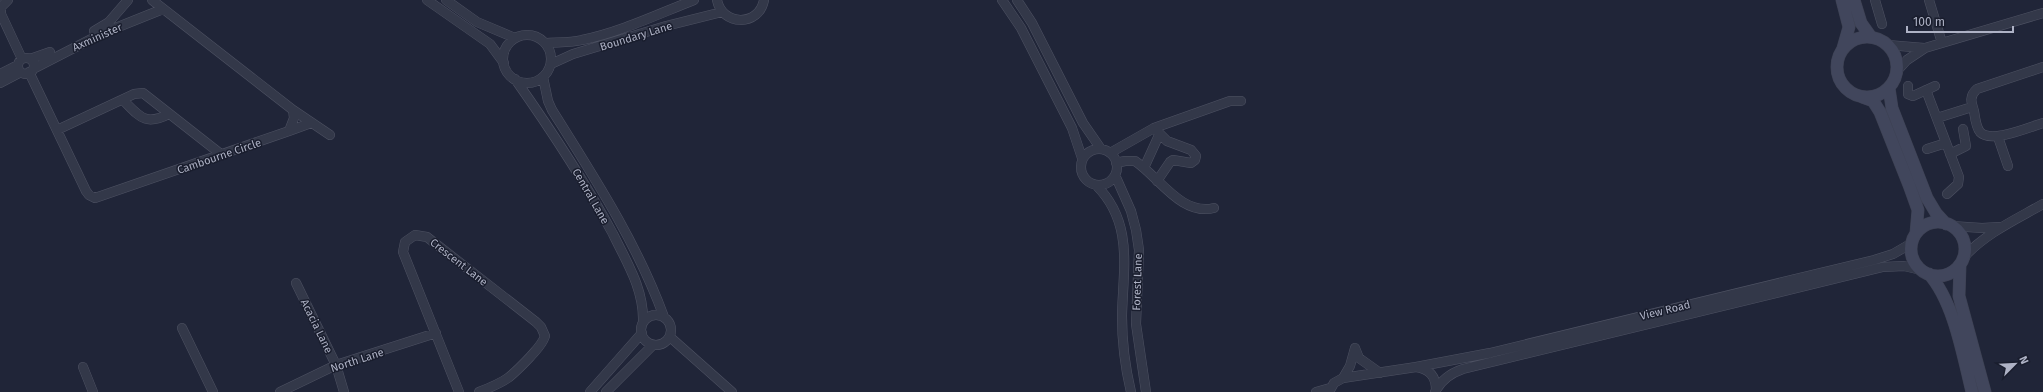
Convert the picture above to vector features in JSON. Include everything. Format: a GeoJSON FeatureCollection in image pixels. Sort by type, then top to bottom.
{"type":"FeatureCollection","features":[{"type":"Feature","properties":{"kind":"street","name":"Cambourne Circle"},"geometry":{"type":"LineString","coordinates":[[8,0],[1,7],[1,14],[86,191],[89,195],[95,198],[311,123]]}},
{"type":"Feature","properties":{"kind":"street","name":"Axminister"},"geometry":{"type":"LineString","coordinates":[[0,83],[42,56],[105,25],[128,0]]}},
{"type":"Feature","properties":{"kind":"street"},"geometry":{"type":"LineString","coordinates":[[152,0],[293,110],[330,135]]}},
{"type":"Feature","properties":{"kind":"street"},"geometry":{"type":"LineString","coordinates":[[427,0],[490,44],[504,63],[509,74],[516,79],[530,82],[543,77],[551,64],[549,49],[539,38],[531,35],[515,38],[509,43],[505,51],[504,63]]}},
{"type":"Feature","properties":{"kind":"street"},"geometry":{"type":"LineString","coordinates":[[446,0],[477,22],[515,38]]}},
{"type":"Feature","properties":{"kind":"street","name":"Boundary Lane"},"geometry":{"type":"LineString","coordinates":[[545,43],[574,41],[594,37],[639,22],[694,0]]}},
{"type":"Feature","properties":{"kind":"street"},"geometry":{"type":"LineString","coordinates":[[717,0],[722,12],[735,20],[749,19],[760,10],[764,0]]}},
{"type":"Feature","properties":{"kind":"street"},"geometry":{"type":"LineString","coordinates":[[1002,0],[1021,28],[1072,128],[1082,158]]}},
{"type":"Feature","properties":{"kind":"street"},"geometry":{"type":"LineString","coordinates":[[1017,0],[1032,23],[1083,123],[1101,149]]}},
{"type":"Feature","properties":{"kind":"street"},"geometry":{"type":"LineString","coordinates":[[1842,0],[1849,27],[1844,48],[1838,62],[1839,78],[1848,90],[1872,101],[1880,112],[1916,205],[1918,216],[1912,258],[1942,292],[1958,334],[1972,392]]}},
{"type":"Feature","properties":{"kind":"street"},"geometry":{"type":"LineString","coordinates":[[1854,0],[1862,23],[1871,37],[1888,45],[1925,48]]}},
{"type":"Feature","properties":{"kind":"street"},"geometry":{"type":"LineString","coordinates":[[1875,0],[1882,24]]}},
{"type":"Feature","properties":{"kind":"street"},"geometry":{"type":"LineString","coordinates":[[1929,0],[1942,43]]}},
{"type":"Feature","properties":{"kind":"street","name":"Axminister"},"geometry":{"type":"LineString","coordinates":[[0,74],[26,66],[163,10]]}},
{"type":"Feature","properties":{"kind":"street","name":"Boundary Lane"},"geometry":{"type":"LineString","coordinates":[[551,64],[573,54],[722,12]]}},
{"type":"Feature","properties":{"kind":"street"},"geometry":{"type":"LineString","coordinates":[[1861,97],[1876,96],[1889,88],[1897,71],[1907,60],[1925,48],[2043,13]]}},
{"type":"Feature","properties":{"kind":"street"},"geometry":{"type":"LineString","coordinates":[[1844,48],[1856,39],[1871,37]]}},
{"type":"Feature","properties":{"kind":"street"},"geometry":{"type":"LineString","coordinates":[[1888,45],[1896,57],[1897,71]]}},
{"type":"Feature","properties":{"kind":"street"},"geometry":{"type":"LineString","coordinates":[[2043,67],[1977,89],[1971,96],[1972,106],[1980,132],[1989,137],[1998,136],[2043,123]]}},
{"type":"Feature","properties":{"kind":"street","name":"Central Lane"},"geometry":{"type":"LineString","coordinates":[[543,77],[548,101],[552,110],[615,213],[648,279],[664,317],[670,322],[670,337]]}},
{"type":"Feature","properties":{"kind":"street","name":"Central Lane"},"geometry":{"type":"LineString","coordinates":[[516,79],[552,132],[598,207],[638,285],[642,301],[642,333]]}},
{"type":"Feature","properties":{"kind":"street"},"geometry":{"type":"LineString","coordinates":[[1908,86],[1910,96],[1935,86]]}},
{"type":"Feature","properties":{"kind":"street"},"geometry":{"type":"LineString","coordinates":[[1889,88],[1892,108],[1927,198],[1936,213],[1958,231],[1964,243],[1959,296],[1985,392]]}},
{"type":"Feature","properties":{"kind":"street"},"geometry":{"type":"LineString","coordinates":[[1926,90],[1959,180],[1947,194]]}},
{"type":"Feature","properties":{"kind":"street"},"geometry":{"type":"LineString","coordinates":[[57,130],[134,94],[143,93],[222,155]]}},
{"type":"Feature","properties":{"kind":"street"},"geometry":{"type":"LineString","coordinates":[[123,100],[137,114],[148,121],[156,120],[169,114]]}},
{"type":"Feature","properties":{"kind":"street"},"geometry":{"type":"LineString","coordinates":[[1110,153],[1157,131],[1230,102],[1241,101]]}},
{"type":"Feature","properties":{"kind":"street"},"geometry":{"type":"LineString","coordinates":[[1937,118],[1972,106]]}},
{"type":"Feature","properties":{"kind":"street"},"geometry":{"type":"LineString","coordinates":[[290,131],[294,118],[293,110]]}},
{"type":"Feature","properties":{"kind":"street"},"geometry":{"type":"LineString","coordinates":[[1950,154],[1966,146],[1962,129]]}},
{"type":"Feature","properties":{"kind":"street"},"geometry":{"type":"LineString","coordinates":[[1144,168],[1157,131]]}},
{"type":"Feature","properties":{"kind":"street"},"geometry":{"type":"LineString","coordinates":[[1157,131],[1167,141],[1191,150],[1196,156],[1195,160],[1191,163],[1173,160],[1157,181]]}},
{"type":"Feature","properties":{"kind":"street"},"geometry":{"type":"LineString","coordinates":[[1998,136],[2008,166]]}},
{"type":"Feature","properties":{"kind":"street"},"geometry":{"type":"LineString","coordinates":[[1927,149],[1946,143]]}},
{"type":"Feature","properties":{"kind":"street"},"geometry":{"type":"LineString","coordinates":[[1101,149],[1110,153],[1116,163],[1115,175],[1107,184],[1096,185],[1086,180],[1082,176],[1080,164],[1082,158],[1092,150],[1101,149]]}},
{"type":"Feature","properties":{"kind":"street"},"geometry":{"type":"LineString","coordinates":[[1116,163],[1131,160],[1135,161],[1179,199],[1197,209],[1204,211],[1214,208]]}},
{"type":"Feature","properties":{"kind":"street","name":"Forest Lane"},"geometry":{"type":"LineString","coordinates":[[1115,175],[1131,211],[1139,250],[1136,324],[1146,392]]}},
{"type":"Feature","properties":{"kind":"street","name":"Forest Lane"},"geometry":{"type":"LineString","coordinates":[[1096,185],[1108,197],[1116,214],[1125,252],[1122,316],[1125,358],[1131,392]]}},
{"type":"Feature","properties":{"kind":"street"},"geometry":{"type":"LineString","coordinates":[[1925,272],[1937,276],[1946,275],[1962,261],[1975,245],[2000,227],[2043,204]]}},
{"type":"Feature","properties":{"kind":"street"},"geometry":{"type":"LineString","coordinates":[[1914,238],[1926,225],[1940,222],[1949,225],[1982,228],[2000,227]]}},
{"type":"Feature","properties":{"kind":"street","name":"Crescent Lane"},"geometry":{"type":"LineString","coordinates":[[459,392],[403,252],[405,242],[415,235],[427,237],[536,322],[544,332],[545,336],[540,346],[515,374],[502,382],[479,392]]}},
{"type":"Feature","properties":{"kind":"street","name":"View Road"},"geometry":{"type":"LineString","coordinates":[[1436,391],[1450,376],[1463,368],[1781,287],[1886,257],[1893,254],[1914,238]]}},
{"type":"Feature","properties":{"kind":"street","name":"View Road"},"geometry":{"type":"LineString","coordinates":[[1330,390],[1343,378],[1416,367],[1490,353],[1781,287],[1883,267],[1904,266],[1925,272]]}},
{"type":"Feature","properties":{"kind":"street","name":"Acacia Lane"},"geometry":{"type":"LineString","coordinates":[[296,283],[336,365],[344,392]]}},
{"type":"Feature","properties":{"kind":"street"},"geometry":{"type":"LineString","coordinates":[[643,322],[651,316],[656,315],[664,317]]}},
{"type":"Feature","properties":{"kind":"street"},"geometry":{"type":"LineString","coordinates":[[182,328],[213,392]]}},
{"type":"Feature","properties":{"kind":"street","name":"North Lane"},"geometry":{"type":"LineString","coordinates":[[280,392],[336,365],[436,333]]}},
{"type":"Feature","properties":{"kind":"street"},"geometry":{"type":"LineString","coordinates":[[642,333],[645,341],[653,345],[663,344],[670,337],[732,392]]}},
{"type":"Feature","properties":{"kind":"street"},"geometry":{"type":"LineString","coordinates":[[590,392],[642,333]]}},
{"type":"Feature","properties":{"kind":"street"},"geometry":{"type":"LineString","coordinates":[[606,392],[653,345]]}},
{"type":"Feature","properties":{"kind":"street"},"geometry":{"type":"LineString","coordinates":[[1343,378],[1350,366],[1355,348],[1359,358],[1380,373]]}},
{"type":"Feature","properties":{"kind":"street"},"geometry":{"type":"LineString","coordinates":[[83,367],[92,392]]}},
{"type":"Feature","properties":{"kind":"street","name":"View Road"},"geometry":{"type":"LineString","coordinates":[[1416,367],[1427,370],[1431,374],[1436,383],[1436,391]]}},
{"type":"Feature","properties":{"kind":"street"},"geometry":{"type":"LineString","coordinates":[[1316,392],[1330,390]]}}]}
